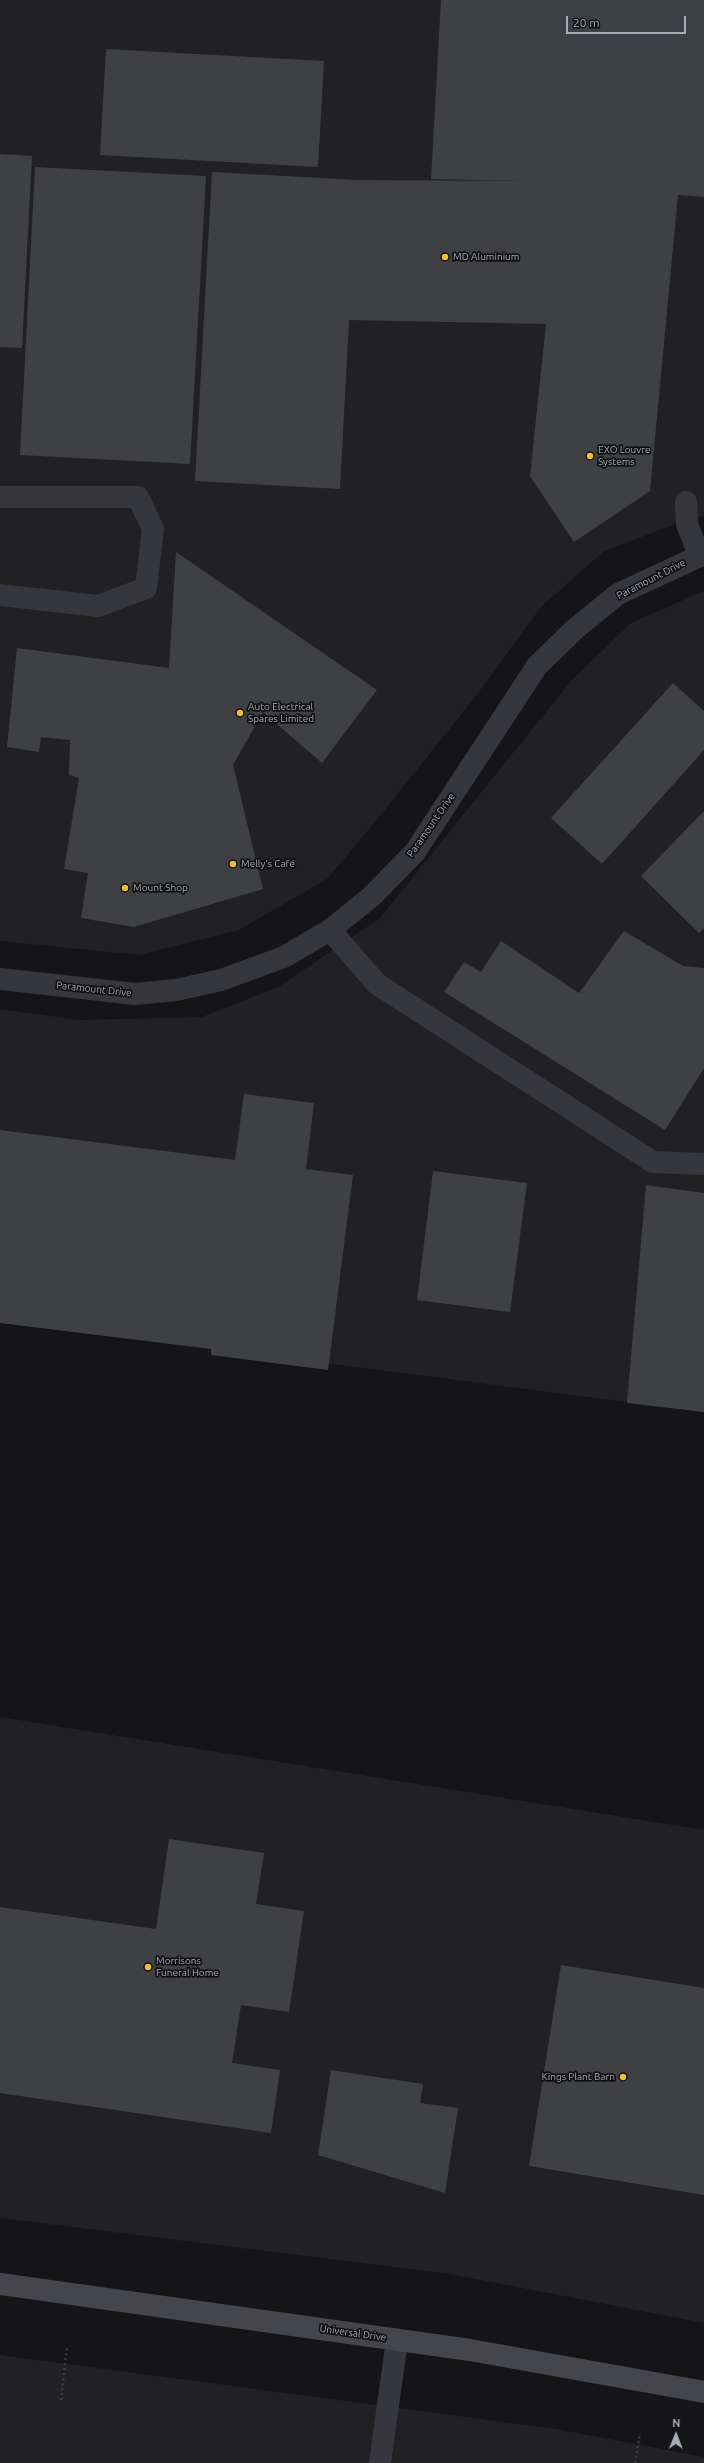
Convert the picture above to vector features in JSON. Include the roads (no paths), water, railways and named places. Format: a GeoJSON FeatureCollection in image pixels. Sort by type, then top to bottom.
{"type":"FeatureCollection","features":[{"type":"Feature","properties":{"kind":"main road","name":"Universal Drive"},"geometry":{"type":"LineString","coordinates":[[0,2284],[470,2350],[704,2392]]}},
{"type":"Feature","properties":{"kind":"street"},"geometry":{"type":"LineString","coordinates":[[0,497],[138,497],[153,529],[146,588],[98,606],[0,595]]}},
{"type":"Feature","properties":{"kind":"street"},"geometry":{"type":"LineString","coordinates":[[686,502],[687,524],[702,554]]}},
{"type":"Feature","properties":{"kind":"street","name":"Paramount Drive"},"geometry":{"type":"LineString","coordinates":[[0,979],[135,994],[176,990],[221,980],[284,957],[330,930],[372,896],[415,852],[537,666],[575,629],[618,594],[702,554]]}},
{"type":"Feature","properties":{"kind":"street"},"geometry":{"type":"LineString","coordinates":[[330,930],[377,984],[653,1162],[704,1164]]}},
{"type":"Feature","properties":{"kind":"street"},"geometry":{"type":"LineString","coordinates":[[380,2463],[397,2340]]}},
{"type":"Feature","properties":{"kind":"place","name":"MD Aluminium"},"geometry":{"type":"Point","coordinates":[445,257]}},
{"type":"Feature","properties":{"kind":"place","name":"EXO Louvre Systems"},"geometry":{"type":"Point","coordinates":[590,456]}},
{"type":"Feature","properties":{"kind":"place","name":"Auto Electrical Spares Limited"},"geometry":{"type":"Point","coordinates":[240,713]}},
{"type":"Feature","properties":{"kind":"place","name":"Melly's Café"},"geometry":{"type":"Point","coordinates":[233,864]}},
{"type":"Feature","properties":{"kind":"place","name":"Mount Shop"},"geometry":{"type":"Point","coordinates":[125,888]}},
{"type":"Feature","properties":{"kind":"place","name":"Morrisons Funeral Home"},"geometry":{"type":"Point","coordinates":[148,1967]}},
{"type":"Feature","properties":{"kind":"place","name":"Kings Plant Barn"},"geometry":{"type":"Point","coordinates":[623,2077]}}]}
